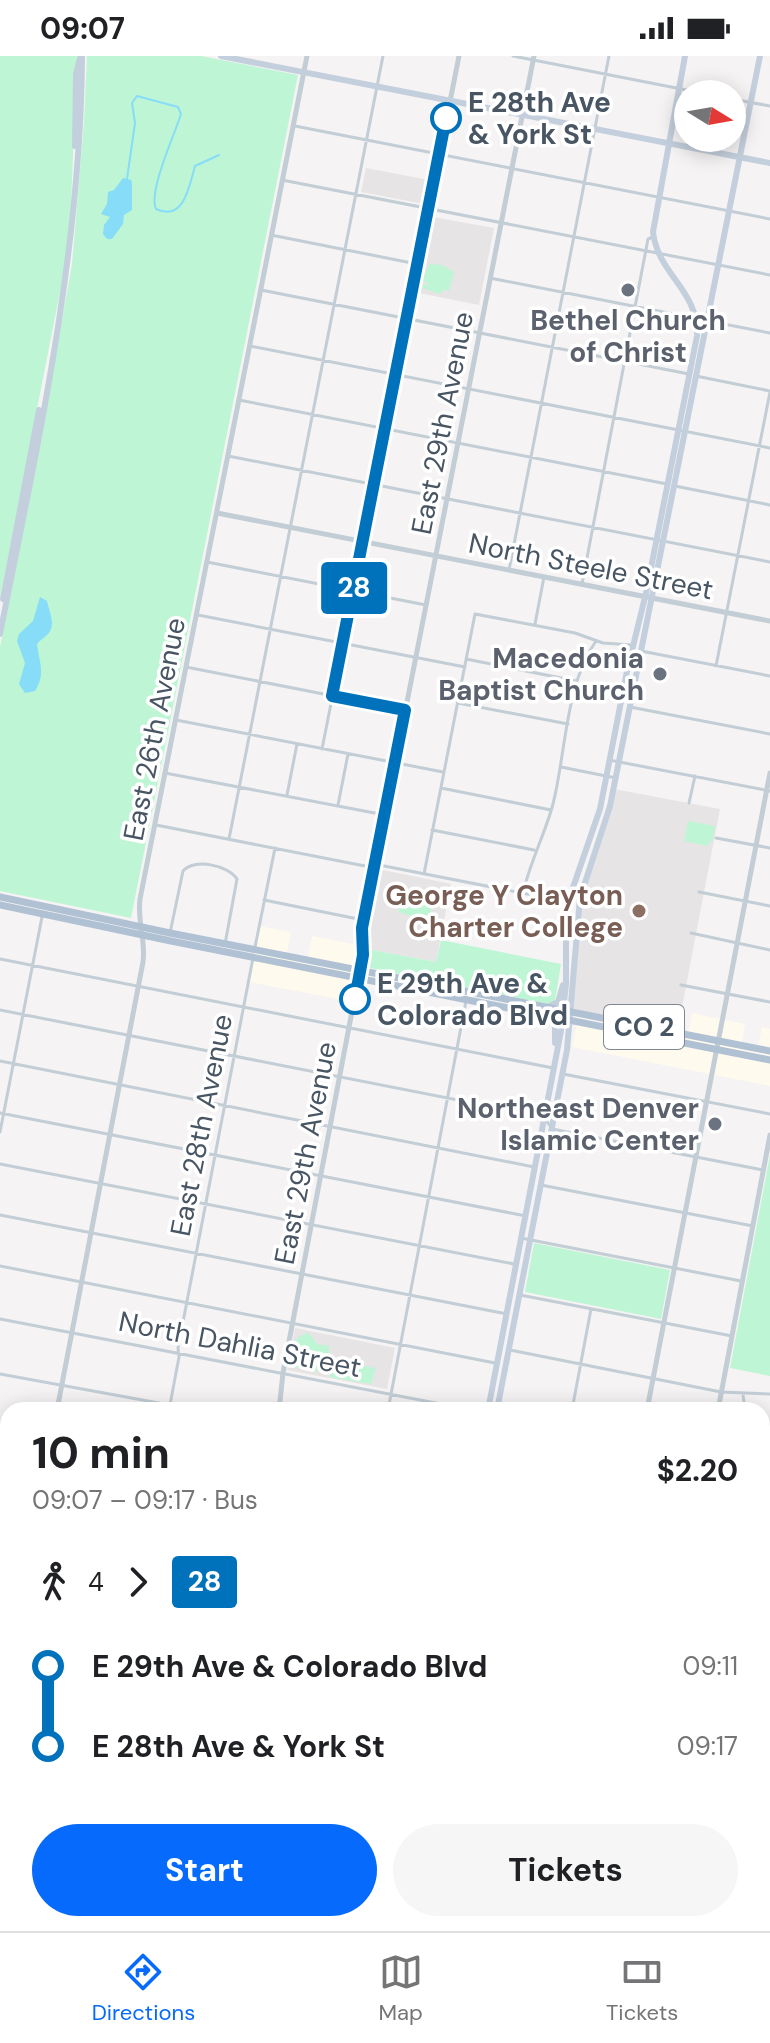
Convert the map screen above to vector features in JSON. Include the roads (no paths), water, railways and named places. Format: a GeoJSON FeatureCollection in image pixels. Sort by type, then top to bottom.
{"type":"FeatureCollection","features":[{"type":"Feature","properties":{"kind":"main road"},"geometry":{"type":"LineString","coordinates":[[0,613],[71,244],[77,157],[76,74],[81,56]]}},
{"type":"Feature","properties":{"kind":"main road"},"geometry":{"type":"LineString","coordinates":[[221,56],[770,163]]}},
{"type":"Feature","properties":{"kind":"main road"},"geometry":{"type":"LineString","coordinates":[[680,80],[685,56]]}},
{"type":"Feature","properties":{"kind":"main road"},"geometry":{"type":"LineString","coordinates":[[500,1402],[523,1295],[563,1074],[580,898],[606,826],[682,430],[708,321],[760,56]]}},
{"type":"Feature","properties":{"kind":"main road"},"geometry":{"type":"LineString","coordinates":[[674,113],[657,197],[653,237],[658,254],[689,297],[696,319],[694,375]]}},
{"type":"Feature","properties":{"kind":"main road"},"geometry":{"type":"LineString","coordinates":[[0,634],[39,437],[50,363]]}},
{"type":"Feature","properties":{"kind":"main road"},"geometry":{"type":"LineString","coordinates":[[489,1402],[554,1064],[567,1015],[568,902],[598,817],[630,645],[649,597]]}},
{"type":"Feature","properties":{"kind":"main road","name":"CO 2"},"geometry":{"type":"LineString","coordinates":[[0,897],[141,931],[170,933],[225,944],[254,954]]}},
{"type":"Feature","properties":{"kind":"main road","name":"CO 2"},"geometry":{"type":"LineString","coordinates":[[0,905],[360,974],[550,1016],[567,1015]]}},
{"type":"Feature","properties":{"kind":"main road"},"geometry":{"type":"LineString","coordinates":[[544,1007],[552,1006],[559,1000],[567,962]]}},
{"type":"Feature","properties":{"kind":"main road","name":"CO 2"},"geometry":{"type":"LineString","coordinates":[[467,996],[544,1007],[567,1015],[717,1045],[770,1060]]}},
{"type":"Feature","properties":{"kind":"main road"},"geometry":{"type":"LineString","coordinates":[[550,1016],[555,1024],[554,1064]]}},
{"type":"Feature","properties":{"kind":"main road","name":"CO 2"},"geometry":{"type":"LineString","coordinates":[[717,1045],[770,1051]]}},
{"type":"Feature","properties":{"kind":"street","name":"East 26th Avenue"},"geometry":{"type":"LineString","coordinates":[[59,1402],[144,951],[140,899],[307,56]]}},
{"type":"Feature","properties":{"kind":"street"},"geometry":{"type":"LineString","coordinates":[[229,839],[383,56]]}},
{"type":"Feature","properties":{"kind":"street"},"geometry":{"type":"LineString","coordinates":[[322,749],[459,56]]}},
{"type":"Feature","properties":{"kind":"street"},"geometry":{"type":"LineString","coordinates":[[513,56],[674,87]]}},
{"type":"Feature","properties":{"kind":"street"},"geometry":{"type":"LineString","coordinates":[[509,570],[609,56]]}},
{"type":"Feature","properties":{"kind":"street","name":"East 29th Avenue"},"geometry":{"type":"LineString","coordinates":[[280,1402],[347,1027],[360,974],[362,920],[533,58]]}},
{"type":"Feature","properties":{"kind":"street"},"geometry":{"type":"LineString","coordinates":[[746,102],[770,106]]}},
{"type":"Feature","properties":{"kind":"street"},"geometry":{"type":"LineString","coordinates":[[293,125],[770,219]]}},
{"type":"Feature","properties":{"kind":"street"},"geometry":{"type":"LineString","coordinates":[[282,180],[770,275]]}},
{"type":"Feature","properties":{"kind":"street"},"geometry":{"type":"LineString","coordinates":[[271,235],[417,264]]}},
{"type":"Feature","properties":{"kind":"street"},"geometry":{"type":"LineString","coordinates":[[582,584],[648,239],[653,237]]}},
{"type":"Feature","properties":{"kind":"street"},"geometry":{"type":"LineString","coordinates":[[490,278],[696,319]]}},
{"type":"Feature","properties":{"kind":"street"},"geometry":{"type":"LineString","coordinates":[[261,290],[770,391],[716,666]]}},
{"type":"Feature","properties":{"kind":"street"},"geometry":{"type":"LineString","coordinates":[[708,321],[770,333]]}},
{"type":"Feature","properties":{"kind":"street"},"geometry":{"type":"LineString","coordinates":[[250,346],[770,448]]}},
{"type":"Feature","properties":{"kind":"street"},"geometry":{"type":"LineString","coordinates":[[239,400],[770,505]]}},
{"type":"Feature","properties":{"kind":"street"},"geometry":{"type":"LineString","coordinates":[[228,456],[770,562]]}},
{"type":"Feature","properties":{"kind":"street","name":"North Steele Street"},"geometry":{"type":"LineString","coordinates":[[217,513],[770,621]]}},
{"type":"Feature","properties":{"kind":"street"},"geometry":{"type":"LineString","coordinates":[[207,562],[426,605]]}},
{"type":"Feature","properties":{"kind":"street"},"geometry":{"type":"LineString","coordinates":[[535,626],[544,577]]}},
{"type":"Feature","properties":{"kind":"street"},"geometry":{"type":"LineString","coordinates":[[424,874],[475,614],[575,633],[596,641],[630,645]]}},
{"type":"Feature","properties":{"kind":"street"},"geometry":{"type":"LineString","coordinates":[[196,615],[465,667]]}},
{"type":"Feature","properties":{"kind":"street"},"geometry":{"type":"LineString","coordinates":[[523,893],[551,810],[577,681],[582,664],[596,641]]}},
{"type":"Feature","properties":{"kind":"street"},"geometry":{"type":"LineString","coordinates":[[641,651],[770,676]]}},
{"type":"Feature","properties":{"kind":"street"},"geometry":{"type":"LineString","coordinates":[[466,659],[577,681]]}},
{"type":"Feature","properties":{"kind":"street"},"geometry":{"type":"LineString","coordinates":[[186,667],[405,710]]}},
{"type":"Feature","properties":{"kind":"street"},"geometry":{"type":"LineString","coordinates":[[458,703],[569,724]]}},
{"type":"Feature","properties":{"kind":"street"},"geometry":{"type":"LineString","coordinates":[[630,707],[770,734]]}},
{"type":"Feature","properties":{"kind":"street"},"geometry":{"type":"LineString","coordinates":[[176,720],[444,772]]}},
{"type":"Feature","properties":{"kind":"street"},"geometry":{"type":"LineString","coordinates":[[287,796],[297,744]]}},
{"type":"Feature","properties":{"kind":"street"},"geometry":{"type":"LineString","coordinates":[[338,806],[348,754]]}},
{"type":"Feature","properties":{"kind":"street"},"geometry":{"type":"LineString","coordinates":[[609,760],[768,790]]}},
{"type":"Feature","properties":{"kind":"street"},"geometry":{"type":"LineString","coordinates":[[561,767],[616,778]]}},
{"type":"Feature","properties":{"kind":"street"},"geometry":{"type":"LineString","coordinates":[[165,773],[385,815]]}},
{"type":"Feature","properties":{"kind":"street"},"geometry":{"type":"LineString","coordinates":[[648,1402],[770,773]]}},
{"type":"Feature","properties":{"kind":"street"},"geometry":{"type":"LineString","coordinates":[[689,803],[695,776]]}},
{"type":"Feature","properties":{"kind":"street"},"geometry":{"type":"LineString","coordinates":[[441,788],[551,810]]}},
{"type":"Feature","properties":{"kind":"street"},"geometry":{"type":"LineString","coordinates":[[155,825],[568,902]]}},
{"type":"Feature","properties":{"kind":"street"},"geometry":{"type":"LineString","coordinates":[[432,830],[535,850]]}},
{"type":"Feature","properties":{"kind":"street"},"geometry":{"type":"LineString","coordinates":[[716,838],[770,848]]}},
{"type":"Feature","properties":{"kind":"street","name":"East 28th Avenue"},"geometry":{"type":"LineString","coordinates":[[171,1402],[196,1254],[275,848]]}},
{"type":"Feature","properties":{"kind":"street"},"geometry":{"type":"LineString","coordinates":[[170,933],[184,868],[194,863],[211,866],[229,870],[237,879],[225,944]]}},
{"type":"Feature","properties":{"kind":"street"},"geometry":{"type":"LineString","coordinates":[[699,892],[770,906]]}},
{"type":"Feature","properties":{"kind":"street"},"geometry":{"type":"LineString","coordinates":[[264,900],[362,920]]}},
{"type":"Feature","properties":{"kind":"street"},"geometry":{"type":"LineString","coordinates":[[0,1132],[42,913]]}},
{"type":"Feature","properties":{"kind":"street"},"geometry":{"type":"LineString","coordinates":[[691,933],[770,950]]}},
{"type":"Feature","properties":{"kind":"street"},"geometry":{"type":"LineString","coordinates":[[0,959],[457,1049],[554,1064]]}},
{"type":"Feature","properties":{"kind":"street"},"geometry":{"type":"LineString","coordinates":[[681,985],[770,1002]]}},
{"type":"Feature","properties":{"kind":"street"},"geometry":{"type":"LineString","coordinates":[[390,1402],[467,996]]}},
{"type":"Feature","properties":{"kind":"street"},"geometry":{"type":"LineString","coordinates":[[0,1010],[544,1117],[552,1129],[763,1170]]}},
{"type":"Feature","properties":{"kind":"street"},"geometry":{"type":"LineString","coordinates":[[0,1061],[535,1167]]}},
{"type":"Feature","properties":{"kind":"street"},"geometry":{"type":"LineString","coordinates":[[563,1074],[770,1114]]}},
{"type":"Feature","properties":{"kind":"street"},"geometry":{"type":"LineString","coordinates":[[2,1113],[526,1216]]}},
{"type":"Feature","properties":{"kind":"street"},"geometry":{"type":"LineString","coordinates":[[719,1402],[770,1135]]}},
{"type":"Feature","properties":{"kind":"street"},"geometry":{"type":"LineString","coordinates":[[0,1164],[526,1266]]}},
{"type":"Feature","properties":{"kind":"street"},"geometry":{"type":"LineString","coordinates":[[541,1185],[753,1226]]}},
{"type":"Feature","properties":{"kind":"street"},"geometry":{"type":"LineString","coordinates":[[0,1215],[505,1313]]}},
{"type":"Feature","properties":{"kind":"street"},"geometry":{"type":"LineString","coordinates":[[521,1238],[742,1281]]}},
{"type":"Feature","properties":{"kind":"street"},"geometry":{"type":"LineString","coordinates":[[0,1266],[496,1363]]}},
{"type":"Feature","properties":{"kind":"street"},"geometry":{"type":"LineString","coordinates":[[523,1295],[732,1336]]}},
{"type":"Feature","properties":{"kind":"street"},"geometry":{"type":"LineString","coordinates":[[574,1402],[591,1309]]}},
{"type":"Feature","properties":{"kind":"street","name":"North Dahlia Street"},"geometry":{"type":"LineString","coordinates":[[0,1319],[432,1402]]}},
{"type":"Feature","properties":{"kind":"street"},"geometry":{"type":"LineString","coordinates":[[510,1350],[721,1392],[770,1394]]}},
{"type":"Feature","properties":{"kind":"street"},"geometry":{"type":"LineString","coordinates":[[0,1374],[145,1402]]}},
{"type":"Feature","properties":{"kind":"street"},"geometry":{"type":"LineString","coordinates":[[743,1395],[744,1402]]}},
{"type":"Feature","properties":{"kind":"water"},"geometry":{"type":"Polygon","coordinates":[[[123,178],[132,183],[132,210],[124,215],[123,224],[112,239],[107,239],[103,234],[104,225],[110,217],[101,214],[107,204],[108,192],[114,190],[123,178]]]}},
{"type":"Feature","properties":{"kind":"water"},"geometry":{"type":"Polygon","coordinates":[[[40,597],[47,601],[52,627],[37,644],[41,668],[38,685],[35,691],[25,693],[19,684],[25,663],[17,641],[19,634],[33,621],[40,597]]]}},
{"type":"Feature","properties":{"kind":"waterway"},"geometry":{"type":"LineString","coordinates":[[127,179],[135,123],[132,103],[137,96],[178,107],[181,114],[159,176],[156,209],[165,212],[179,207],[195,166],[219,155]]}},
{"type":"Feature","properties":{"kind":"place","name":"E 28th Ave & York St"},"geometry":{"type":"Point","coordinates":[446,118]}},
{"type":"Feature","properties":{"kind":"place","name":"Bethel Church of Christ"},"geometry":{"type":"Point","coordinates":[628,290]}},
{"type":"Feature","properties":{"kind":"place","name":"Macedonia Baptist Church"},"geometry":{"type":"Point","coordinates":[660,674]}},
{"type":"Feature","properties":{"kind":"place","name":"George Y Clayton Charter College"},"geometry":{"type":"Point","coordinates":[639,911]}},
{"type":"Feature","properties":{"kind":"place","name":"E 29th Ave & Colorado Blvd"},"geometry":{"type":"Point","coordinates":[355,999]}},
{"type":"Feature","properties":{"kind":"place","name":"Northeast Denver Islamic Center"},"geometry":{"type":"Point","coordinates":[715,1124]}}]}
